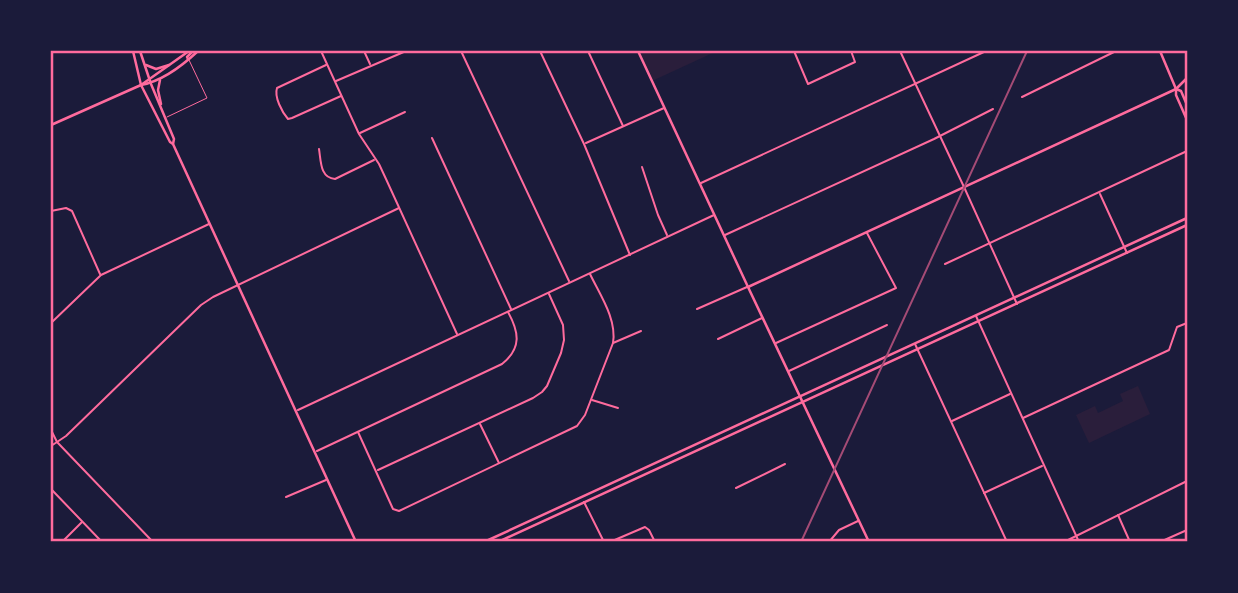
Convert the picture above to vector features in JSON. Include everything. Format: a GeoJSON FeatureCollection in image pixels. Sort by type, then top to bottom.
{"type":"FeatureCollection","features":[{"type":"Feature","properties":{"kind":"main road"},"geometry":{"type":"LineString","coordinates":[[133,51],[141,85],[173,144],[356,542]]}},
{"type":"Feature","properties":{"kind":"main road"},"geometry":{"type":"LineString","coordinates":[[51,125],[141,85],[191,51]]}},
{"type":"Feature","properties":{"kind":"main road"},"geometry":{"type":"LineString","coordinates":[[188,60],[191,51]]}},
{"type":"Feature","properties":{"kind":"main road"},"geometry":{"type":"LineString","coordinates":[[141,85],[161,79],[198,51]]}},
{"type":"Feature","properties":{"kind":"main road"},"geometry":{"type":"LineString","coordinates":[[638,51],[869,542]]}},
{"type":"Feature","properties":{"kind":"main road"},"geometry":{"type":"LineString","coordinates":[[1160,51],[1187,120]]}},
{"type":"Feature","properties":{"kind":"main road"},"geometry":{"type":"LineString","coordinates":[[140,53],[174,139],[173,144]]}},
{"type":"Feature","properties":{"kind":"main road"},"geometry":{"type":"LineString","coordinates":[[140,53],[145,64],[151,68],[172,64]]}},
{"type":"Feature","properties":{"kind":"main road"},"geometry":{"type":"LineString","coordinates":[[748,287],[1176,89],[1187,78]]}},
{"type":"Feature","properties":{"kind":"main road"},"geometry":{"type":"LineString","coordinates":[[161,79],[158,90],[164,118]]}},
{"type":"Feature","properties":{"kind":"main road"},"geometry":{"type":"LineString","coordinates":[[1176,89],[1181,91],[1187,105]]}},
{"type":"Feature","properties":{"kind":"main road"},"geometry":{"type":"LineString","coordinates":[[486,542],[1187,218]]}},
{"type":"Feature","properties":{"kind":"main road"},"geometry":{"type":"LineString","coordinates":[[498,542],[1187,225]]}},
{"type":"Feature","properties":{"kind":"street"},"geometry":{"type":"LineString","coordinates":[[321,51],[359,134],[399,208],[457,335]]}},
{"type":"Feature","properties":{"kind":"street"},"geometry":{"type":"LineString","coordinates":[[364,51],[371,65]]}},
{"type":"Feature","properties":{"kind":"street"},"geometry":{"type":"LineString","coordinates":[[335,82],[406,51]]}},
{"type":"Feature","properties":{"kind":"street"},"geometry":{"type":"LineString","coordinates":[[461,51],[569,282]]}},
{"type":"Feature","properties":{"kind":"street"},"geometry":{"type":"LineString","coordinates":[[540,51],[584,144],[630,255]]}},
{"type":"Feature","properties":{"kind":"street"},"geometry":{"type":"LineString","coordinates":[[588,51],[623,126]]}},
{"type":"Feature","properties":{"kind":"street"},"geometry":{"type":"LineString","coordinates":[[794,51],[808,84],[855,62],[850,51]]}},
{"type":"Feature","properties":{"kind":"street"},"geometry":{"type":"LineString","coordinates":[[900,51],[1017,303]]}},
{"type":"Feature","properties":{"kind":"street"},"geometry":{"type":"LineString","coordinates":[[701,183],[986,51]]}},
{"type":"Feature","properties":{"kind":"street"},"geometry":{"type":"LineString","coordinates":[[1103,51],[1106,56]]}},
{"type":"Feature","properties":{"kind":"street"},"geometry":{"type":"LineString","coordinates":[[1022,97],[1116,51]]}},
{"type":"Feature","properties":{"kind":"street"},"geometry":{"type":"LineString","coordinates":[[327,65],[277,88],[275,94],[288,119],[341,96]]}},
{"type":"Feature","properties":{"kind":"street"},"geometry":{"type":"LineString","coordinates":[[584,144],[665,107]]}},
{"type":"Feature","properties":{"kind":"street"},"geometry":{"type":"LineString","coordinates":[[724,235],[993,109]]}},
{"type":"Feature","properties":{"kind":"street"},"geometry":{"type":"LineString","coordinates":[[359,134],[405,112]]}},
{"type":"Feature","properties":{"kind":"street"},"geometry":{"type":"LineString","coordinates":[[315,452],[505,362],[514,351],[517,332],[510,310],[432,138]]}},
{"type":"Feature","properties":{"kind":"street"},"geometry":{"type":"LineString","coordinates":[[319,149],[323,170],[330,179],[375,160]]}},
{"type":"Feature","properties":{"kind":"street"},"geometry":{"type":"LineString","coordinates":[[945,264],[1187,151]]}},
{"type":"Feature","properties":{"kind":"street"},"geometry":{"type":"LineString","coordinates":[[642,167],[668,236]]}},
{"type":"Feature","properties":{"kind":"street"},"geometry":{"type":"LineString","coordinates":[[1099,192],[1127,253]]}},
{"type":"Feature","properties":{"kind":"street"},"geometry":{"type":"LineString","coordinates":[[51,211],[66,208],[72,211],[101,275]]}},
{"type":"Feature","properties":{"kind":"street"},"geometry":{"type":"LineString","coordinates":[[51,446],[66,436],[201,305],[237,285],[399,208]]}},
{"type":"Feature","properties":{"kind":"street"},"geometry":{"type":"LineString","coordinates":[[295,411],[715,215]]}},
{"type":"Feature","properties":{"kind":"street"},"geometry":{"type":"LineString","coordinates":[[51,323],[101,275],[210,223]]}},
{"type":"Feature","properties":{"kind":"street"},"geometry":{"type":"LineString","coordinates":[[776,343],[895,288],[866,232]]}},
{"type":"Feature","properties":{"kind":"street"},"geometry":{"type":"LineString","coordinates":[[358,432],[393,509],[399,511],[576,426],[585,415],[613,343],[611,317],[589,273]]}},
{"type":"Feature","properties":{"kind":"street"},"geometry":{"type":"LineString","coordinates":[[698,309],[748,287]]}},
{"type":"Feature","properties":{"kind":"street"},"geometry":{"type":"LineString","coordinates":[[377,470],[542,392],[563,347],[565,332],[549,293]]}},
{"type":"Feature","properties":{"kind":"street"},"geometry":{"type":"LineString","coordinates":[[976,315],[1079,542]]}},
{"type":"Feature","properties":{"kind":"street"},"geometry":{"type":"LineString","coordinates":[[718,339],[763,317]]}},
{"type":"Feature","properties":{"kind":"street"},"geometry":{"type":"LineString","coordinates":[[1023,419],[1169,350],[1177,327],[1187,323]]}},
{"type":"Feature","properties":{"kind":"street"},"geometry":{"type":"LineString","coordinates":[[788,371],[887,325]]}},
{"type":"Feature","properties":{"kind":"street"},"geometry":{"type":"LineString","coordinates":[[613,343],[641,331]]}},
{"type":"Feature","properties":{"kind":"street"},"geometry":{"type":"LineString","coordinates":[[914,343],[1007,542]]}},
{"type":"Feature","properties":{"kind":"street"},"geometry":{"type":"LineString","coordinates":[[950,421],[1011,394]]}},
{"type":"Feature","properties":{"kind":"street"},"geometry":{"type":"LineString","coordinates":[[591,399],[618,408]]}},
{"type":"Feature","properties":{"kind":"street"},"geometry":{"type":"LineString","coordinates":[[479,423],[499,463]]}},
{"type":"Feature","properties":{"kind":"street"},"geometry":{"type":"LineString","coordinates":[[51,430],[57,442],[153,542]]}},
{"type":"Feature","properties":{"kind":"street"},"geometry":{"type":"LineString","coordinates":[[736,488],[785,464]]}},
{"type":"Feature","properties":{"kind":"street"},"geometry":{"type":"LineString","coordinates":[[984,493],[1043,465]]}},
{"type":"Feature","properties":{"kind":"street"},"geometry":{"type":"LineString","coordinates":[[286,497],[327,479]]}},
{"type":"Feature","properties":{"kind":"street"},"geometry":{"type":"LineString","coordinates":[[1064,542],[1187,481]]}},
{"type":"Feature","properties":{"kind":"street"},"geometry":{"type":"LineString","coordinates":[[51,489],[102,542]]}},
{"type":"Feature","properties":{"kind":"street"},"geometry":{"type":"LineString","coordinates":[[582,498],[604,542]]}},
{"type":"Feature","properties":{"kind":"street"},"geometry":{"type":"LineString","coordinates":[[1117,514],[1130,542]]}},
{"type":"Feature","properties":{"kind":"street"},"geometry":{"type":"LineString","coordinates":[[830,542],[839,530],[859,520]]}},
{"type":"Feature","properties":{"kind":"street"},"geometry":{"type":"LineString","coordinates":[[62,542],[83,522]]}},
{"type":"Feature","properties":{"kind":"street"},"geometry":{"type":"LineString","coordinates":[[610,542],[645,527],[654,542]]}},
{"type":"Feature","properties":{"kind":"street"},"geometry":{"type":"LineString","coordinates":[[1160,542],[1187,530]]}},
{"type":"Feature","properties":{"kind":"lane"},"geometry":{"type":"LineString","coordinates":[[164,118],[207,98],[188,60]]}},
{"type":"Feature","properties":{"kind":"shaded area"},"geometry":{"type":"Polygon","coordinates":[[[638,51],[717,51],[652,81],[638,51]]]}},
{"type":"Feature","properties":{"kind":"shaded area"},"geometry":{"type":"Polygon","coordinates":[[[1138,386],[1150,414],[1089,443],[1076,415],[1095,406],[1098,413],[1123,401],[1120,394],[1138,386]]]}},
{"type":"Feature","properties":{"kind":"railway"},"geometry":{"type":"LineString","coordinates":[[801,542],[1027,51]]}}]}
